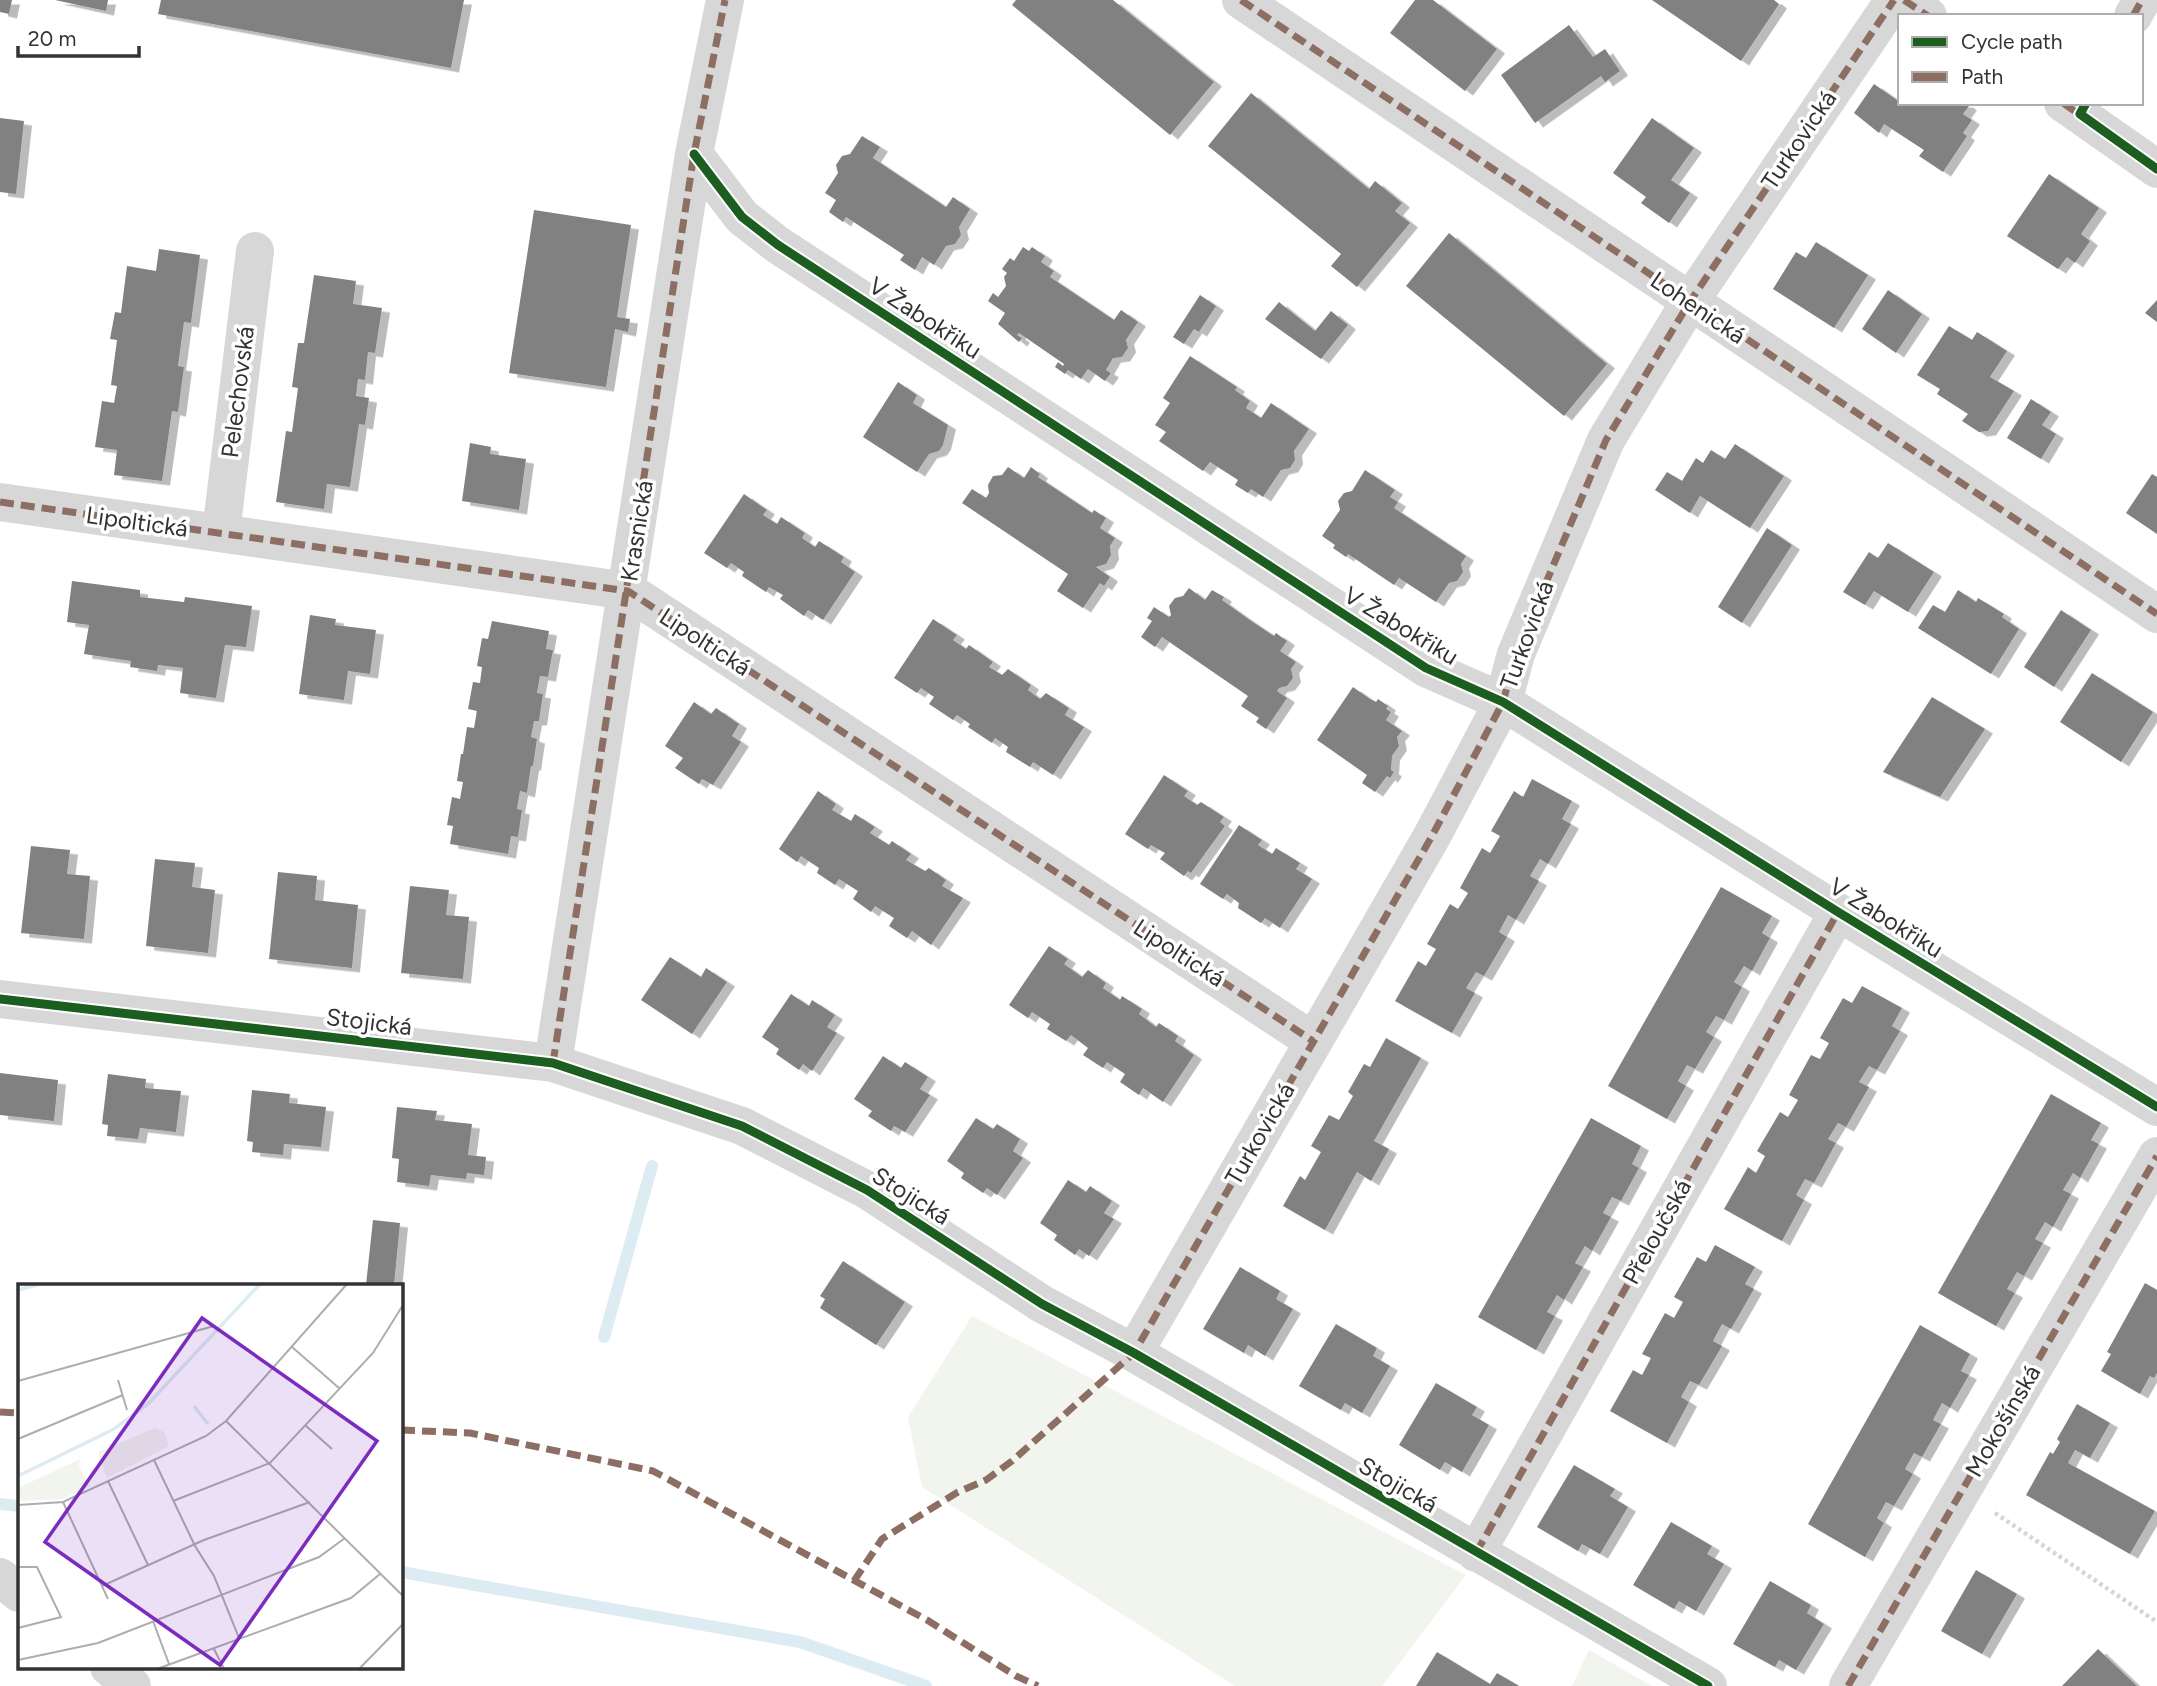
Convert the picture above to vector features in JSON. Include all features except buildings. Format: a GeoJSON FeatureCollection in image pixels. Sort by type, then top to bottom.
{"type":"FeatureCollection","features":[{"type":"Feature","properties":{"kind":"street","name":"Krasnická"},"geometry":{"type":"LineString","coordinates":[[553,1063],[694,154],[725,0]]}},
{"type":"Feature","properties":{"kind":"street","name":"Lohenická"},"geometry":{"type":"LineString","coordinates":[[1241,0],[1689,303],[2157,614]]}},
{"type":"Feature","properties":{"kind":"street","name":"Turkovická"},"geometry":{"type":"LineString","coordinates":[[1133,1353],[1432,836],[1503,702],[1516,654],[1606,440],[1689,303],[1894,0]]}},
{"type":"Feature","properties":{"kind":"street"},"geometry":{"type":"LineString","coordinates":[[1904,0],[1925,14]]}},
{"type":"Feature","properties":{"kind":"street"},"geometry":{"type":"LineString","coordinates":[[2076,107],[2157,169]]}},
{"type":"Feature","properties":{"kind":"street","name":"V Žabokřiku"},"geometry":{"type":"LineString","coordinates":[[694,154],[742,217],[778,245],[1426,668],[1503,702],[1838,912],[2157,1107]]}},
{"type":"Feature","properties":{"kind":"street","name":"Pelechovská"},"geometry":{"type":"LineString","coordinates":[[221,533],[255,251]]}},
{"type":"Feature","properties":{"kind":"street","name":"Lipoltická"},"geometry":{"type":"LineString","coordinates":[[0,502],[628,591],[1313,1041]]}},
{"type":"Feature","properties":{"kind":"street","name":"Přeloučská"},"geometry":{"type":"LineString","coordinates":[[1476,1553],[1838,912]]}},
{"type":"Feature","properties":{"kind":"street","name":"Stojická"},"geometry":{"type":"LineString","coordinates":[[0,999],[553,1063],[742,1126],[866,1190],[1042,1304],[1133,1353],[1708,1686]]}},
{"type":"Feature","properties":{"kind":"street","name":"Mokošínská"},"geometry":{"type":"LineString","coordinates":[[1849,1686],[2157,1156]]}},
{"type":"Feature","properties":{"kind":"street"},"geometry":{"type":"LineString","coordinates":[[0,1577],[18,1592]]}},
{"type":"Feature","properties":{"kind":"street"},"geometry":{"type":"LineString","coordinates":[[110,1668],[132,1686]]}},
{"type":"Feature","properties":{"kind":"path"},"geometry":{"type":"LineString","coordinates":[[1962,1490],[2157,1622]]}},
{"type":"Feature","properties":{"kind":"shaded area"},"geometry":{"type":"Polygon","coordinates":[[[972,1316],[1466,1575],[1382,1686],[1235,1686],[922,1487],[908,1417],[972,1316]]]}},
{"type":"Feature","properties":{"kind":"shaded area"},"geometry":{"type":"Polygon","coordinates":[[[1589,1650],[1652,1686],[1572,1686],[1589,1650]]]}},
{"type":"Feature","properties":{"kind":"waterway"},"geometry":{"type":"LineString","coordinates":[[604,1337],[652,1166]]}},
{"type":"Feature","properties":{"kind":"waterway"},"geometry":{"type":"LineString","coordinates":[[0,1504],[18,1506]]}},
{"type":"Feature","properties":{"kind":"waterway"},"geometry":{"type":"LineString","coordinates":[[402,1572],[800,1642],[926,1686]]}},
{"type":"Feature","properties":{"kind":"marked path"},"geometry":{"type":"LineString","coordinates":[[553,1063],[694,154],[725,0]]}},
{"type":"Feature","properties":{"kind":"marked path"},"geometry":{"type":"LineString","coordinates":[[1241,0],[2157,614]]}},
{"type":"Feature","properties":{"kind":"marked path"},"geometry":{"type":"LineString","coordinates":[[854,1581],[882,1539],[958,1492],[986,1480],[1012,1461],[1134,1353],[1432,836],[1503,702],[1516,654],[1606,440],[1689,303],[1894,0]]}},
{"type":"Feature","properties":{"kind":"marked path"},"geometry":{"type":"LineString","coordinates":[[1904,0],[1925,14]]}},
{"type":"Feature","properties":{"kind":"marked path"},"geometry":{"type":"LineString","coordinates":[[2134,14],[2142,0]]}},
{"type":"Feature","properties":{"kind":"marked path"},"geometry":{"type":"LineString","coordinates":[[2066,105],[2083,117]]}},
{"type":"Feature","properties":{"kind":"marked path"},"geometry":{"type":"LineString","coordinates":[[0,502],[628,591],[1313,1041]]}},
{"type":"Feature","properties":{"kind":"marked path"},"geometry":{"type":"LineString","coordinates":[[1476,1553],[1838,912]]}},
{"type":"Feature","properties":{"kind":"marked path"},"geometry":{"type":"LineString","coordinates":[[1848,1686],[2157,1156]]}},
{"type":"Feature","properties":{"kind":"marked path"},"geometry":{"type":"LineString","coordinates":[[0,1412],[18,1413]]}},
{"type":"Feature","properties":{"kind":"marked path"},"geometry":{"type":"LineString","coordinates":[[402,1430],[470,1433],[653,1471],[927,1620],[1016,1676],[1038,1686]]}},
{"type":"Feature","properties":{"kind":"cycle path"},"geometry":{"type":"LineString","coordinates":[[2085,105],[2080,114],[2157,169]]}},
{"type":"Feature","properties":{"kind":"cycle path"},"geometry":{"type":"LineString","coordinates":[[694,154],[742,217],[778,245],[1426,668],[1503,702],[1838,912],[2157,1107]]}},
{"type":"Feature","properties":{"kind":"cycle path"},"geometry":{"type":"LineString","coordinates":[[0,999],[553,1063],[742,1126],[867,1190],[1042,1304],[1134,1353],[1708,1686]]}}]}
